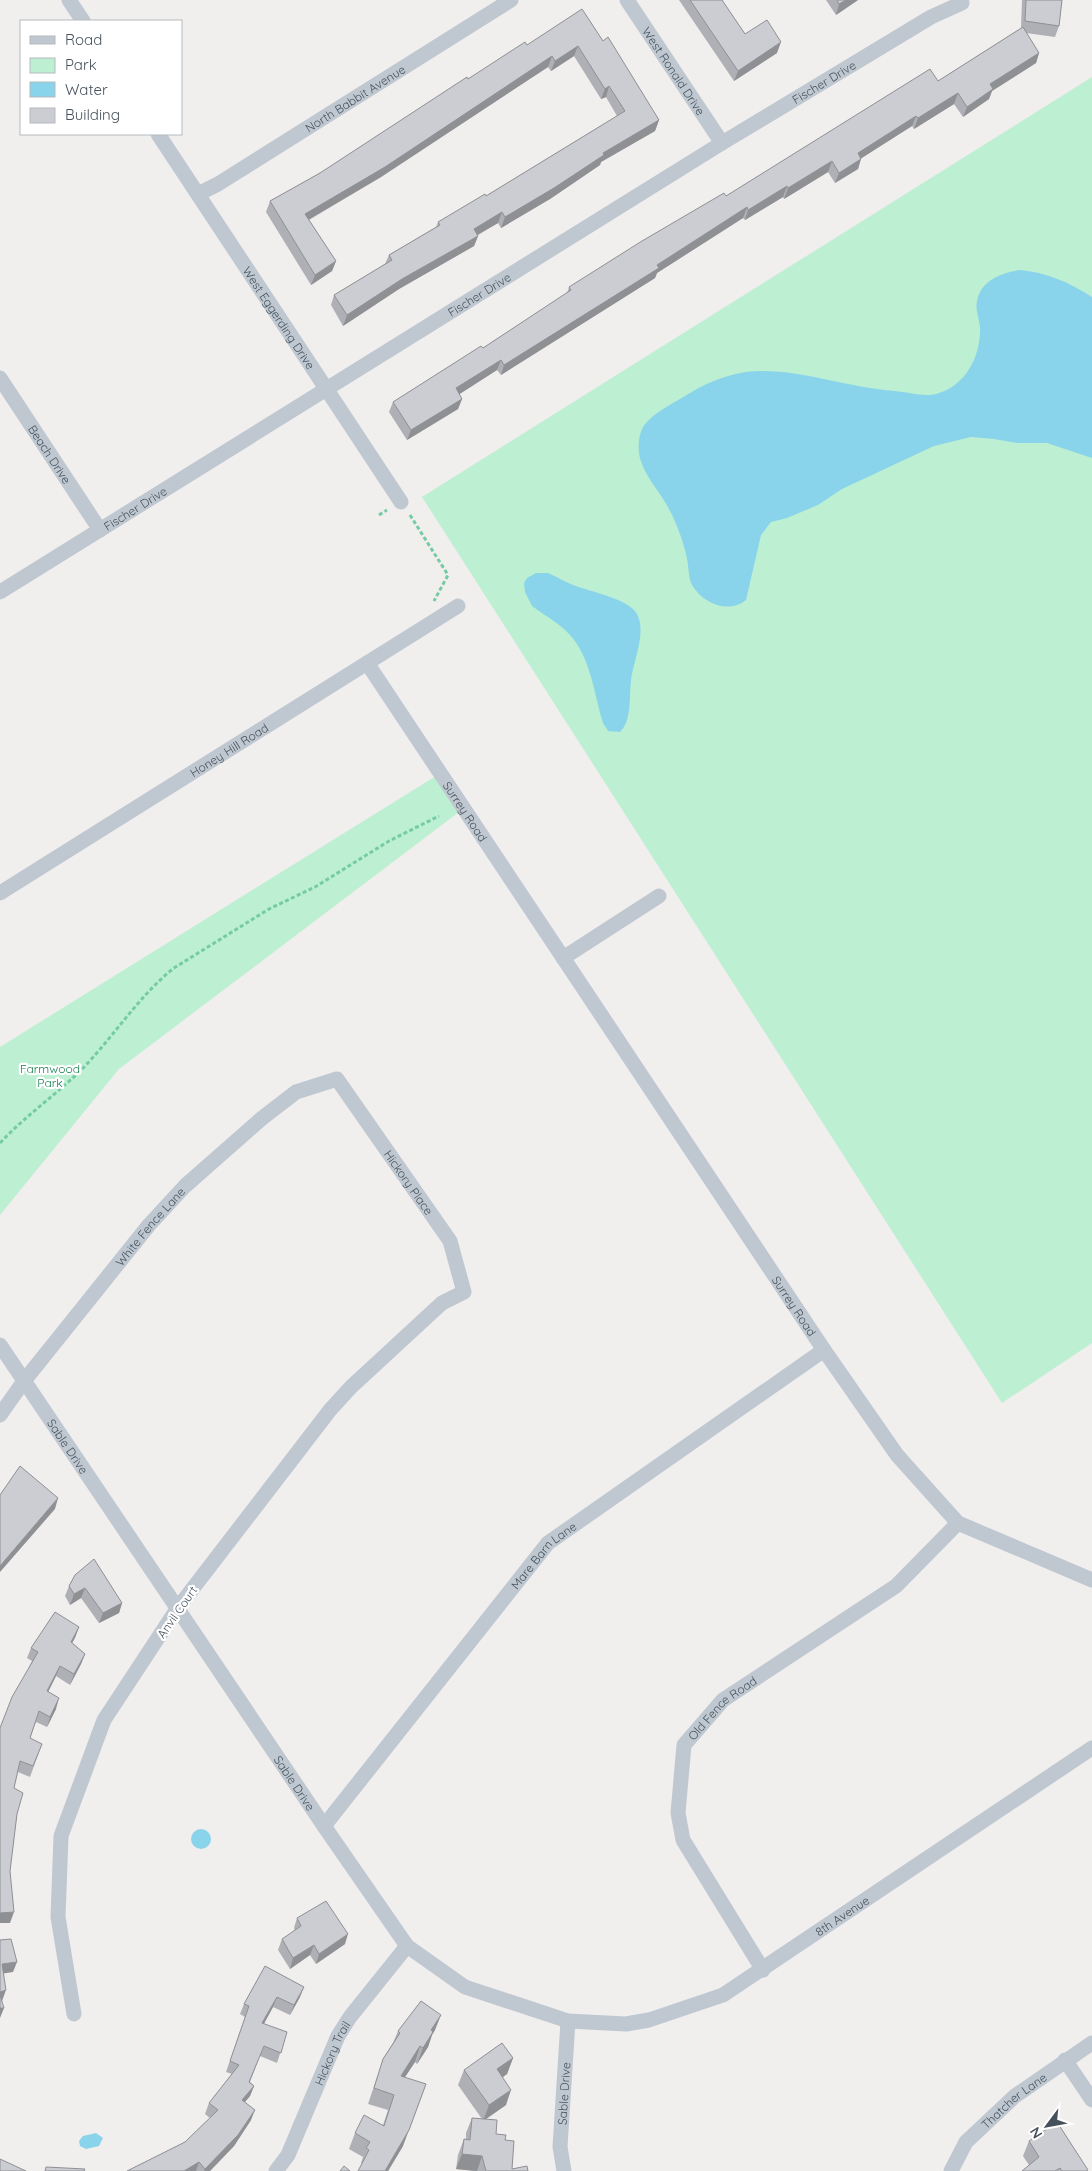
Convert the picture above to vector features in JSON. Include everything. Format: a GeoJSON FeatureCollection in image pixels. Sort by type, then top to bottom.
{"type":"FeatureCollection","features":[{"type":"Feature","properties":{"kind":"street","name":"North Babbit Avenue"},"geometry":{"type":"LineString","coordinates":[[198,194],[218,184],[511,0]]}},
{"type":"Feature","properties":{"kind":"street","name":"West Ronald Drive"},"geometry":{"type":"LineString","coordinates":[[627,0],[722,142]]}},
{"type":"Feature","properties":{"kind":"street"},"geometry":{"type":"LineString","coordinates":[[73,2],[82,20]]}},
{"type":"Feature","properties":{"kind":"street","name":"Fischer Drive"},"geometry":{"type":"LineString","coordinates":[[0,592],[722,142],[931,17],[961,2]]}},
{"type":"Feature","properties":{"kind":"street","name":"West Eggerding Drive"},"geometry":{"type":"LineString","coordinates":[[159,135],[328,388],[401,502]]}},
{"type":"Feature","properties":{"kind":"street","name":"Beach Drive"},"geometry":{"type":"LineString","coordinates":[[0,378],[100,530]]}},
{"type":"Feature","properties":{"kind":"street","name":"Honey Hill Road"},"geometry":{"type":"LineString","coordinates":[[0,893],[458,606]]}},
{"type":"Feature","properties":{"kind":"street","name":"Surrey Road"},"geometry":{"type":"LineString","coordinates":[[367,663],[824,1350],[897,1455],[958,1523],[1092,1580]]}},
{"type":"Feature","properties":{"kind":"street"},"geometry":{"type":"LineString","coordinates":[[563,958],[659,896]]}},
{"type":"Feature","properties":{"kind":"street","name":"Hickory Place"},"geometry":{"type":"LineString","coordinates":[[337,1079],[450,1241],[464,1292]]}},
{"type":"Feature","properties":{"kind":"street","name":"White Fence Lane"},"geometry":{"type":"LineString","coordinates":[[0,1415],[24,1381],[149,1225],[185,1186],[261,1119],[296,1092],[337,1079]]}},
{"type":"Feature","properties":{"kind":"street","name":"Anvil Court"},"geometry":{"type":"LineString","coordinates":[[74,2014],[58,1918],[61,1836],[104,1720],[177,1609],[341,1398],[442,1303],[464,1292]]}},
{"type":"Feature","properties":{"kind":"street","name":"Sable Drive"},"geometry":{"type":"LineString","coordinates":[[0,1345],[407,1946],[465,1987],[568,2021],[560,2146],[564,2171]]}},
{"type":"Feature","properties":{"kind":"street","name":"Mare Barn Lane"},"geometry":{"type":"LineString","coordinates":[[324,1826],[548,1544],[824,1350]]}},
{"type":"Feature","properties":{"kind":"street","name":"Old Fence Road"},"geometry":{"type":"LineString","coordinates":[[764,1970],[684,1840],[678,1813],[684,1744],[723,1700],[896,1586],[958,1523]]}},
{"type":"Feature","properties":{"kind":"street","name":"8th Avenue"},"geometry":{"type":"LineString","coordinates":[[568,2021],[626,2024],[649,2020],[723,1995],[764,1970],[1092,1748]]}},
{"type":"Feature","properties":{"kind":"street","name":"Hickory Trail"},"geometry":{"type":"LineString","coordinates":[[276,2171],[288,2155],[338,2036],[350,2017],[407,1946]]}},
{"type":"Feature","properties":{"kind":"street","name":"Thatcher Lane"},"geometry":{"type":"LineString","coordinates":[[951,2171],[966,2142],[1015,2096],[1092,2043]]}},
{"type":"Feature","properties":{"kind":"street"},"geometry":{"type":"LineString","coordinates":[[1065,2060],[1092,2100]]}},
{"type":"Feature","properties":{"kind":"path"},"geometry":{"type":"LineString","coordinates":[[401,502],[448,575],[434,601]]}},
{"type":"Feature","properties":{"kind":"path"},"geometry":{"type":"LineString","coordinates":[[0,1143],[24,1117],[86,1066],[140,1002],[174,968],[268,909],[315,888],[388,841],[439,816]]}},
{"type":"Feature","properties":{"kind":"green space"},"geometry":{"type":"Polygon","coordinates":[[[1092,77],[1092,1343],[1002,1403],[422,497],[1092,77]]]}},
{"type":"Feature","properties":{"kind":"green space","name":"Farmwood Park"},"geometry":{"type":"Polygon","coordinates":[[[444,771],[467,806],[119,1069],[0,1215],[0,1047],[444,771]]]}},
{"type":"Feature","properties":{"kind":"water"},"geometry":{"type":"Polygon","coordinates":[[[1020,270],[1058,279],[1092,297],[1092,458],[1047,443],[1017,443],[971,437],[934,446],[842,489],[818,505],[787,518],[771,522],[761,535],[746,600],[732,606],[717,605],[709,602],[697,592],[689,576],[684,547],[675,521],[647,475],[641,461],[639,438],[643,427],[649,420],[664,408],[702,386],[740,373],[776,371],[793,373],[921,395],[931,395],[947,390],[956,384],[970,368],[978,349],[980,327],[977,304],[979,294],[993,279],[1006,273],[1020,270]]]}},
{"type":"Feature","properties":{"kind":"water"},"geometry":{"type":"Polygon","coordinates":[[[536,573],[548,573],[575,586],[602,594],[627,605],[637,614],[641,630],[640,638],[632,673],[628,715],[620,732],[608,731],[603,723],[591,676],[576,643],[561,626],[532,606],[525,592],[524,583],[527,578],[536,573]]]}},
{"type":"Feature","properties":{"kind":"water"},"geometry":{"type":"Polygon","coordinates":[[[201,1829],[208,1832],[211,1839],[208,1846],[201,1849],[194,1846],[191,1839],[194,1832],[201,1829]]]}},
{"type":"Feature","properties":{"kind":"water"},"geometry":{"type":"Polygon","coordinates":[[[96,2133],[103,2138],[99,2146],[86,2149],[80,2146],[79,2141],[83,2136],[96,2133]]]}},
{"type":"Feature","properties":{"kind":"building"},"geometry":{"type":"Polygon","coordinates":[[[690,0],[722,0],[745,34],[767,20],[781,42],[738,71],[690,0]]]}},
{"type":"Feature","properties":{"kind":"building"},"geometry":{"type":"Polygon","coordinates":[[[837,0],[846,0],[839,4],[837,0]]]}},
{"type":"Feature","properties":{"kind":"building"},"geometry":{"type":"Polygon","coordinates":[[[1026,0],[1062,0],[1059,26],[1025,21],[1026,0]]]}},
{"type":"Feature","properties":{"kind":"building"},"geometry":{"type":"Polygon","coordinates":[[[582,9],[603,41],[608,37],[659,120],[603,153],[604,155],[554,188],[505,217],[502,212],[474,229],[478,236],[402,279],[347,315],[334,295],[392,260],[389,255],[440,225],[438,222],[485,194],[486,196],[625,111],[609,86],[605,89],[578,46],[555,61],[552,56],[385,167],[305,214],[336,261],[315,275],[270,201],[320,173],[467,77],[468,79],[525,42],[527,45],[582,9]]]}},
{"type":"Feature","properties":{"kind":"building"},"geometry":{"type":"Polygon","coordinates":[[[1023,27],[1039,53],[990,84],[993,89],[967,107],[958,93],[918,118],[916,116],[858,153],[861,159],[839,173],[832,161],[748,210],[747,207],[657,265],[659,268],[504,365],[501,360],[456,388],[462,399],[411,430],[393,402],[481,346],[483,348],[571,290],[569,287],[642,241],[724,193],[726,196],[930,69],[938,81],[1023,27]]]}},
{"type":"Feature","properties":{"kind":"building"},"geometry":{"type":"Polygon","coordinates":[[[20,1466],[58,1498],[0,1566],[0,1495],[20,1466]]]}},
{"type":"Feature","properties":{"kind":"building"},"geometry":{"type":"Polygon","coordinates":[[[94,1559],[122,1603],[103,1613],[85,1588],[74,1594],[69,1586],[75,1575],[94,1559]]]}},
{"type":"Feature","properties":{"kind":"building"},"geometry":{"type":"Polygon","coordinates":[[[55,1612],[79,1627],[71,1642],[85,1654],[74,1674],[60,1666],[47,1691],[59,1698],[50,1717],[39,1711],[30,1738],[42,1744],[33,1766],[20,1761],[14,1788],[23,1793],[17,1814],[10,1871],[14,1912],[0,1913],[0,1728],[12,1697],[38,1652],[31,1648],[55,1612]]]}},
{"type":"Feature","properties":{"kind":"building"},"geometry":{"type":"Polygon","coordinates":[[[326,1901],[348,1934],[319,1954],[314,1945],[293,1958],[282,1939],[301,1926],[297,1918],[326,1901]]]}},
{"type":"Feature","properties":{"kind":"building"},"geometry":{"type":"Polygon","coordinates":[[[11,1939],[17,1962],[2,1964],[6,1990],[0,1992],[0,1940],[11,1939]]]}},
{"type":"Feature","properties":{"kind":"building"},"geometry":{"type":"Polygon","coordinates":[[[265,1966],[304,1987],[294,2005],[277,1997],[262,2023],[287,2032],[281,2053],[264,2046],[249,2082],[254,2086],[242,2100],[255,2110],[238,2135],[205,2169],[199,2162],[184,2171],[127,2171],[185,2142],[218,2110],[209,2103],[239,2065],[230,2061],[249,2006],[244,2004],[265,1966]]]}},
{"type":"Feature","properties":{"kind":"building"},"geometry":{"type":"Polygon","coordinates":[[[0,1995],[4,2008],[0,2008],[0,1995]]]}},
{"type":"Feature","properties":{"kind":"building"},"geometry":{"type":"Polygon","coordinates":[[[421,2001],[441,2015],[431,2030],[433,2032],[423,2048],[420,2046],[401,2076],[426,2084],[409,2130],[385,2171],[358,2171],[369,2150],[366,2148],[370,2142],[355,2133],[364,2115],[384,2126],[394,2095],[374,2088],[383,2059],[400,2033],[398,2031],[421,2001]]]}},
{"type":"Feature","properties":{"kind":"building"},"geometry":{"type":"Polygon","coordinates":[[[502,2043],[513,2058],[497,2069],[511,2090],[489,2105],[464,2070],[502,2043]]]}},
{"type":"Feature","properties":{"kind":"building"},"geometry":{"type":"Polygon","coordinates":[[[472,2118],[497,2120],[496,2134],[506,2135],[505,2140],[514,2141],[512,2169],[527,2166],[528,2171],[486,2171],[482,2156],[462,2154],[464,2139],[470,2140],[472,2118]]]}},
{"type":"Feature","properties":{"kind":"building"},"geometry":{"type":"Polygon","coordinates":[[[1057,2122],[1088,2170],[1062,2171],[1060,2168],[1055,2171],[1022,2171],[1039,2157],[1029,2141],[1057,2122]]]}},
{"type":"Feature","properties":{"kind":"building"},"geometry":{"type":"Polygon","coordinates":[[[0,2159],[26,2171],[0,2171],[0,2159]]]}},
{"type":"Feature","properties":{"kind":"building"},"geometry":{"type":"Polygon","coordinates":[[[344,2166],[350,2171],[340,2171],[344,2166]]]}},
{"type":"Feature","properties":{"kind":"building"},"geometry":{"type":"Polygon","coordinates":[[[46,2167],[85,2169],[84,2171],[45,2171],[46,2167]]]}}]}
